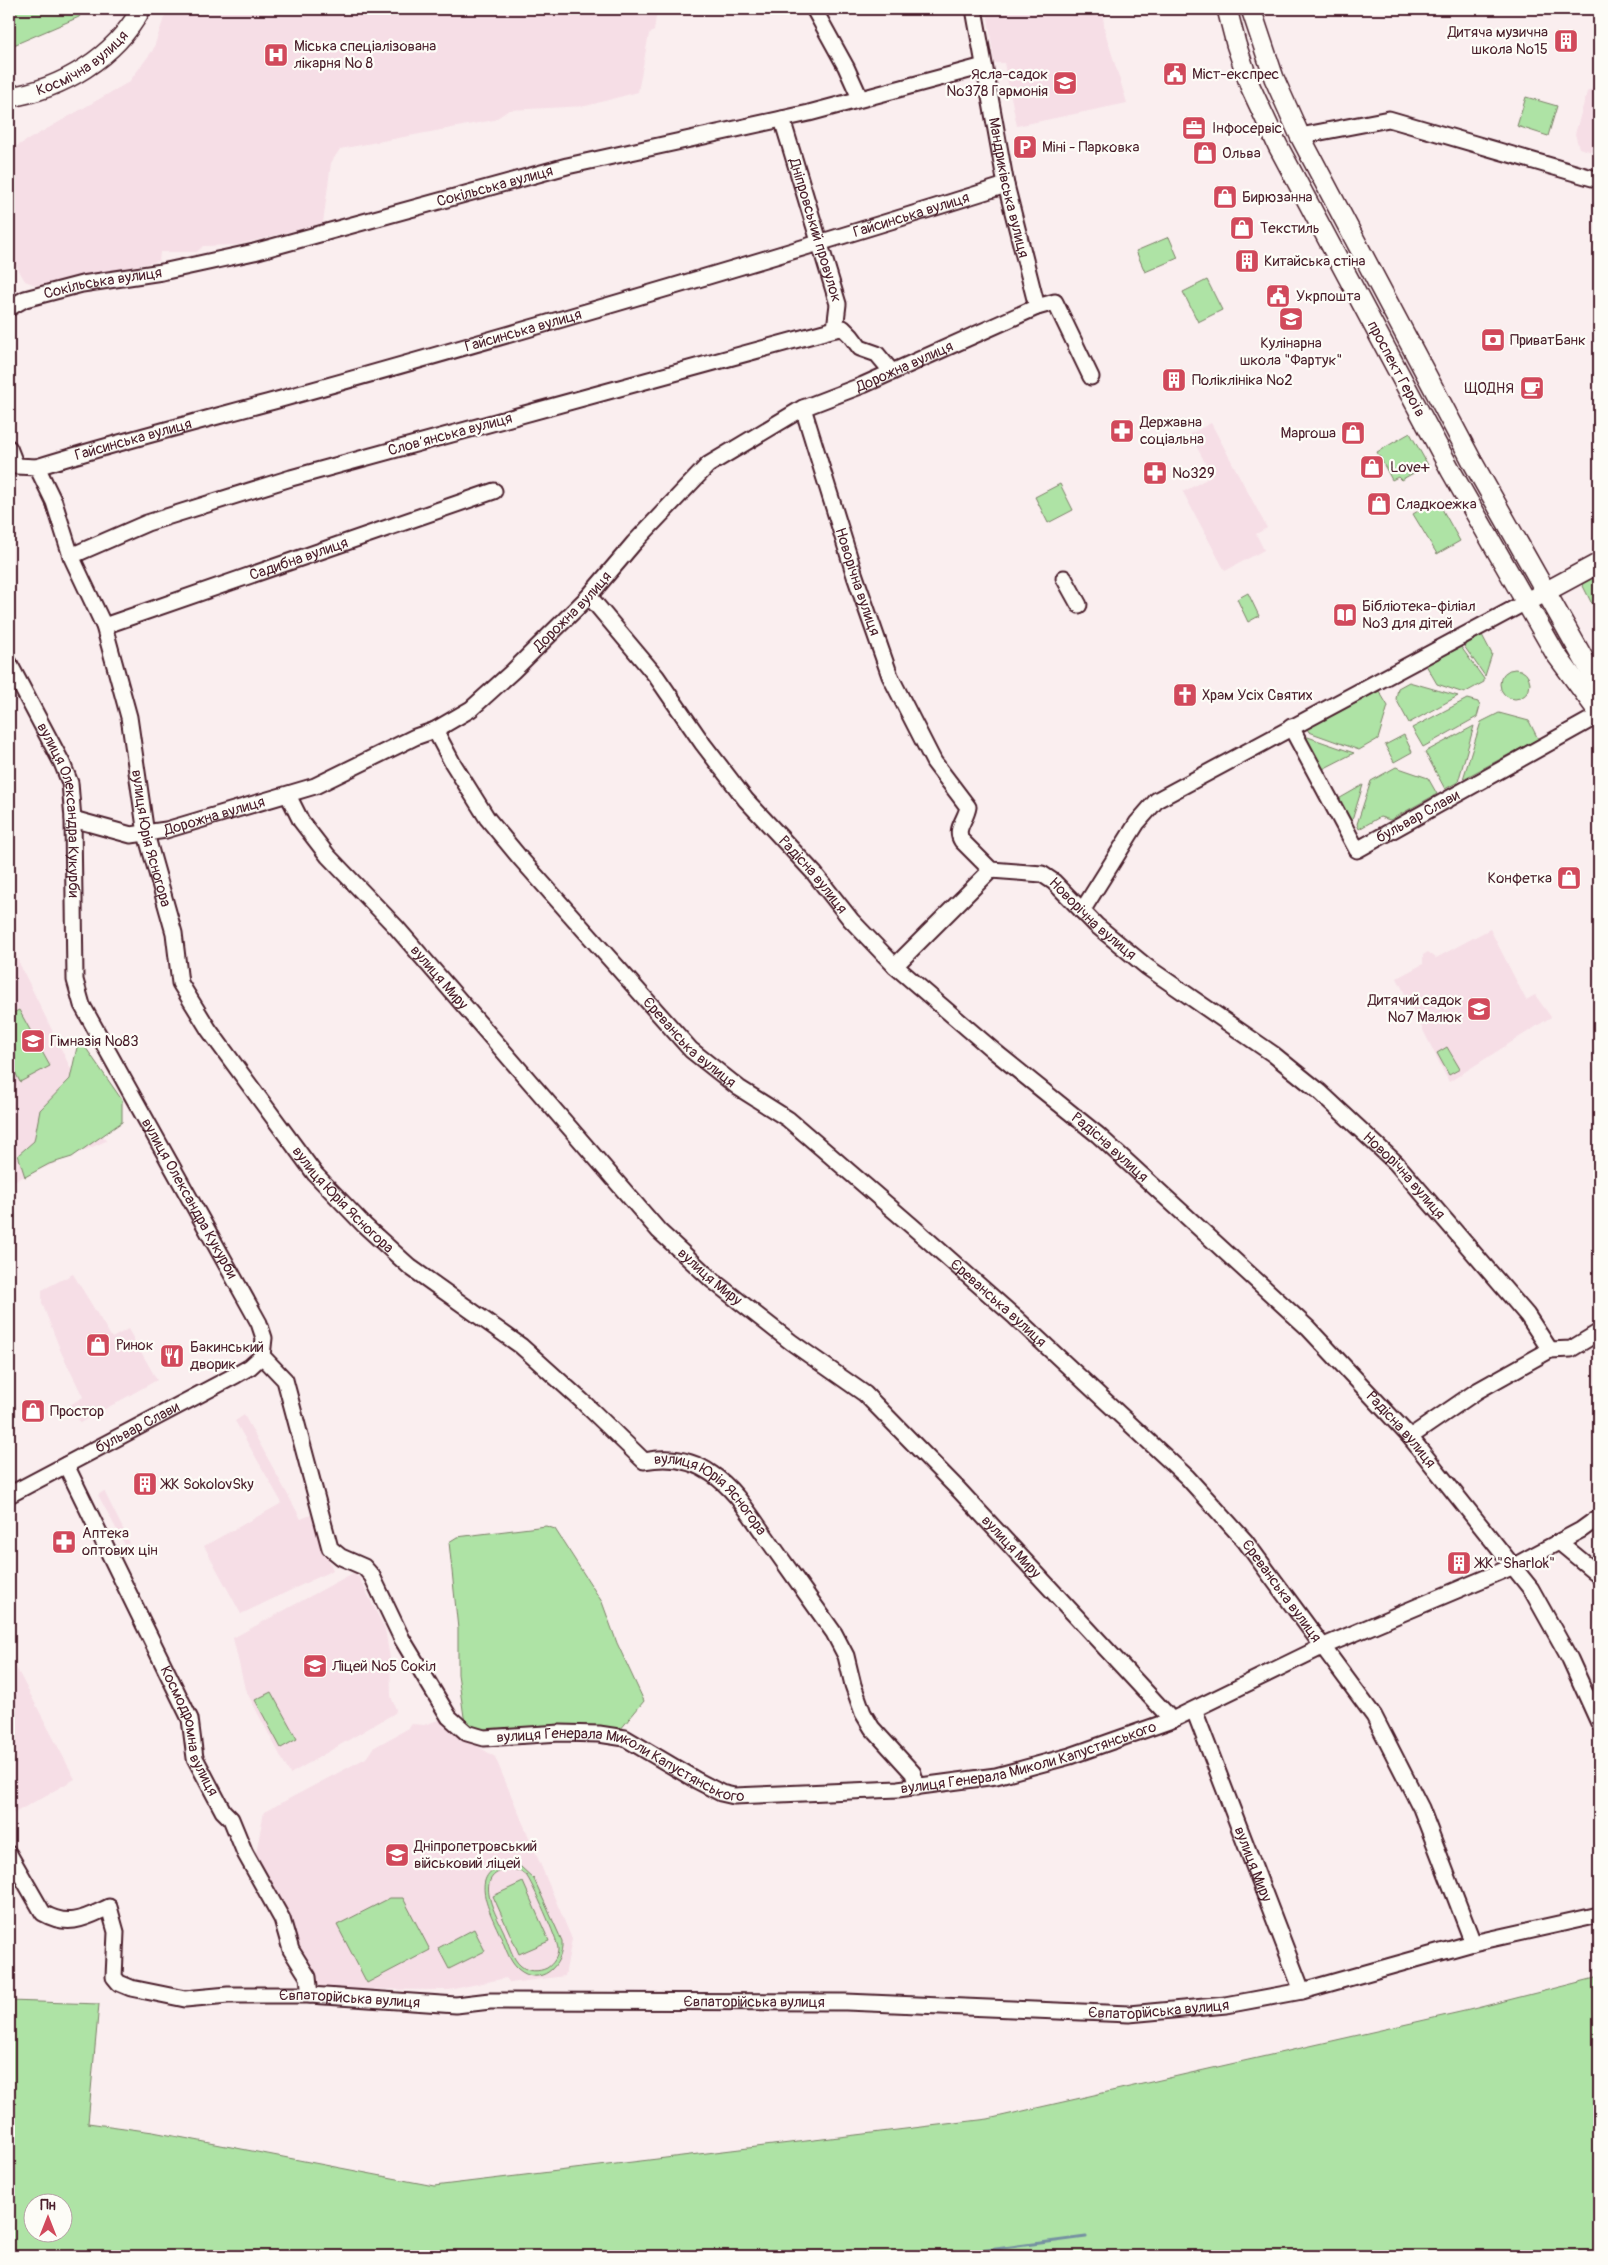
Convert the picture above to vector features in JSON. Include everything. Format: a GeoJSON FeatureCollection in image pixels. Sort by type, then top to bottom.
{"type":"FeatureCollection","features":[{"type":"Feature","properties":{"kind":"main road","name":"Космічна вулиця"},"geometry":{"type":"LineString","coordinates":[[9,97],[58,82],[87,68],[114,44],[134,21],[141,9]]}},
{"type":"Feature","properties":{"kind":"main road","name":"проспект Героїв"},"geometry":{"type":"LineString","coordinates":[[1226,9],[1250,86],[1278,146],[1451,471],[1555,653],[1599,714]]}},
{"type":"Feature","properties":{"kind":"main road","name":"проспект Героїв"},"geometry":{"type":"LineString","coordinates":[[1252,9],[1274,78],[1300,136],[1468,454],[1599,686]]}},
{"type":"Feature","properties":{"kind":"main road"},"geometry":{"type":"LineString","coordinates":[[1526,602],[1599,563]]}},
{"type":"Feature","properties":{"kind":"street"},"geometry":{"type":"LineString","coordinates":[[814,9],[860,98]]}},
{"type":"Feature","properties":{"kind":"street","name":"Мандриківська вулиця"},"geometry":{"type":"LineString","coordinates":[[974,9],[1006,185],[1037,307]]}},
{"type":"Feature","properties":{"kind":"street","name":"Сокільська вулиця"},"geometry":{"type":"LineString","coordinates":[[9,308],[25,299],[82,284],[162,272],[254,252],[567,166],[782,119],[984,66]]}},
{"type":"Feature","properties":{"kind":"street","name":"Дніпровський провулок"},"geometry":{"type":"LineString","coordinates":[[782,119],[838,304],[835,329]]}},
{"type":"Feature","properties":{"kind":"street"},"geometry":{"type":"LineString","coordinates":[[1300,136],[1389,119],[1599,180]]}},
{"type":"Feature","properties":{"kind":"street","name":"Гайсинська вулиця"},"geometry":{"type":"LineString","coordinates":[[37,467],[131,438],[289,396],[820,244],[1006,185]]}},
{"type":"Feature","properties":{"kind":"street"},"geometry":{"type":"LineString","coordinates":[[1037,307],[1054,302],[1091,377]]}},
{"type":"Feature","properties":{"kind":"street","name":"Дорожна вулиця"},"geometry":{"type":"LineString","coordinates":[[73,819],[132,835],[146,834],[315,786],[415,737],[435,730],[471,709],[589,596],[634,543],[708,465],[803,408],[892,372],[1037,307]]}},
{"type":"Feature","properties":{"kind":"street"},"geometry":{"type":"LineString","coordinates":[[835,329],[843,328],[852,336],[860,348],[877,354],[892,372]]}},
{"type":"Feature","properties":{"kind":"street","name":"Словʼянська вулиця"},"geometry":{"type":"LineString","coordinates":[[71,556],[147,523],[291,478],[835,329]]}},
{"type":"Feature","properties":{"kind":"street","name":"Новорічна вулиця"},"geometry":{"type":"LineString","coordinates":[[803,408],[855,576],[890,676],[934,762],[968,807],[967,814],[959,828],[960,838],[991,870],[1042,874],[1054,882],[1082,911],[1147,967],[1273,1054],[1320,1092],[1396,1163],[1492,1273],[1526,1315],[1550,1350]]}},
{"type":"Feature","properties":{"kind":"street"},"geometry":{"type":"LineString","coordinates":[[9,448],[16,466],[37,467]]}},
{"type":"Feature","properties":{"kind":"street","name":"вулиця Юрія Ясногора"},"geometry":{"type":"LineString","coordinates":[[37,467],[54,502],[71,556],[104,626],[129,717],[146,834],[174,933],[180,983],[220,1045],[315,1174],[364,1225],[410,1267],[521,1346],[644,1461],[660,1457],[681,1459],[711,1473],[723,1482],[744,1506],[834,1633],[846,1656],[863,1713],[872,1728],[913,1773],[917,1787]]}},
{"type":"Feature","properties":{"kind":"street","name":"Садибна вулиця"},"geometry":{"type":"LineString","coordinates":[[104,626],[494,491]]}},
{"type":"Feature","properties":{"kind":"street"},"geometry":{"type":"LineString","coordinates":[[1064,578],[1078,605]]}},
{"type":"Feature","properties":{"kind":"street","name":"Радісна вулиця"},"geometry":{"type":"LineString","coordinates":[[589,596],[656,676],[703,744],[746,800],[814,873],[851,920],[895,966],[994,1052],[1098,1135],[1120,1155],[1308,1328],[1410,1437],[1531,1589],[1570,1659],[1599,1723]]}},
{"type":"Feature","properties":{"kind":"street"},"geometry":{"type":"LineString","coordinates":[[1082,911],[1138,824],[1157,800],[1526,602]]}},
{"type":"Feature","properties":{"kind":"street","name":"вулиця Олександра Кукурби"},"geometry":{"type":"LineString","coordinates":[[9,663],[62,763],[70,784],[73,819],[74,955],[77,992],[82,1005],[142,1115],[259,1323],[264,1338],[262,1356]]}},
{"type":"Feature","properties":{"kind":"street","name":"бульвар Слави"},"geometry":{"type":"LineString","coordinates":[[1291,727],[1357,850],[1599,714]]}},
{"type":"Feature","properties":{"kind":"street","name":"Єреванська вулиця"},"geometry":{"type":"LineString","coordinates":[[435,730],[452,762],[487,818],[520,858],[691,1050],[739,1088],[788,1118],[1014,1317],[1187,1477],[1245,1541],[1374,1716],[1421,1808],[1473,1943]]}},
{"type":"Feature","properties":{"kind":"street","name":"вулиця Миру"},"geometry":{"type":"LineString","coordinates":[[288,795],[301,821],[328,856],[396,927],[659,1230],[712,1280],[791,1342],[865,1394],[966,1498],[1172,1720]]}},
{"type":"Feature","properties":{"kind":"street"},"geometry":{"type":"LineString","coordinates":[[895,966],[991,870]]}},
{"type":"Feature","properties":{"kind":"street"},"geometry":{"type":"LineString","coordinates":[[1410,1437],[1477,1392],[1550,1350],[1571,1349],[1599,1332]]}},
{"type":"Feature","properties":{"kind":"street","name":"бульвар Слави"},"geometry":{"type":"LineString","coordinates":[[9,1495],[236,1376],[262,1356]]}},
{"type":"Feature","properties":{"kind":"street","name":"вулиця Генерала Миколи Капустянського"},"geometry":{"type":"LineString","coordinates":[[262,1356],[285,1380],[330,1548],[341,1557],[364,1567],[372,1576],[402,1639],[449,1717],[461,1729],[467,1733],[484,1738],[560,1733],[599,1734],[625,1738],[696,1780],[721,1793],[734,1796],[917,1787],[996,1776],[1070,1756],[1172,1720],[1324,1646],[1514,1566],[1559,1542],[1599,1517]]}},
{"type":"Feature","properties":{"kind":"street","name":"Космодромна вулиця"},"geometry":{"type":"LineString","coordinates":[[66,1465],[190,1719],[195,1758],[223,1811],[231,1819],[245,1853],[282,1920],[291,1950],[308,1977],[310,1995]]}},
{"type":"Feature","properties":{"kind":"street"},"geometry":{"type":"LineString","coordinates":[[1559,1542],[1599,1575]]}},
{"type":"Feature","properties":{"kind":"street","name":"вулиця Миру"},"geometry":{"type":"LineString","coordinates":[[1194,1710],[1302,1991]]}},
{"type":"Feature","properties":{"kind":"street","name":"Євпаторійська вулиця"},"geometry":{"type":"LineString","coordinates":[[9,1854],[43,1913],[53,1919],[68,1922],[84,1918],[109,1907],[116,1932],[114,1977],[119,1983],[131,1988],[185,1999],[228,1995],[310,1995],[456,2005],[490,2001],[846,2002],[1129,2014],[1226,2005],[1302,1991],[1473,1943],[1599,1915]]}},
{"type":"Feature","properties":{"kind":"shaded area"},"geometry":{"type":"Polygon","coordinates":[[[167,9],[657,9],[654,31],[649,34],[638,92],[586,106],[509,110],[494,120],[340,149],[331,163],[323,223],[238,245],[203,246],[197,252],[160,252],[159,261],[38,286],[25,281],[11,257],[9,239],[10,150],[129,82],[153,50],[167,9]]]}},
{"type":"Feature","properties":{"kind":"shaded area","name":"Ясла-садок №378 Гармонія"},"geometry":{"type":"Polygon","coordinates":[[[987,9],[1102,9],[1105,32],[1127,103],[1017,126],[1004,63],[994,63],[987,9]]]}},
{"type":"Feature","properties":{"kind":"shaded area"},"geometry":{"type":"Polygon","coordinates":[[[1599,84],[1599,154],[1579,148],[1575,134],[1587,92],[1599,84]]]}},
{"type":"Feature","properties":{"kind":"shaded area"},"geometry":{"type":"Polygon","coordinates":[[[1211,423],[1267,528],[1256,534],[1264,550],[1225,571],[1183,492],[1212,476],[1190,434],[1211,423]]]}},
{"type":"Feature","properties":{"kind":"shaded area","name":"Дитячий садок №7 Малюк"},"geometry":{"type":"Polygon","coordinates":[[[1490,929],[1526,1000],[1535,995],[1551,1017],[1449,1082],[1397,978],[1423,964],[1423,955],[1428,952],[1436,958],[1490,929]]]}},
{"type":"Feature","properties":{"kind":"shaded area","name":"Гімназія №83"},"geometry":{"type":"Polygon","coordinates":[[[9,942],[106,1141],[9,1183],[9,942]]]}},
{"type":"Feature","properties":{"kind":"shaded area","name":"Ринок"},"geometry":{"type":"Polygon","coordinates":[[[73,1274],[112,1338],[128,1329],[157,1380],[80,1423],[70,1405],[83,1397],[61,1352],[42,1303],[42,1290],[73,1274]]]}},
{"type":"Feature","properties":{"kind":"shaded area"},"geometry":{"type":"Polygon","coordinates":[[[244,1415],[301,1519],[311,1515],[333,1570],[241,1614],[204,1546],[282,1503],[235,1421],[244,1415]]]}},
{"type":"Feature","properties":{"kind":"shaded area"},"geometry":{"type":"Polygon","coordinates":[[[104,1491],[130,1543],[125,1545],[98,1495],[104,1491]]]}},
{"type":"Feature","properties":{"kind":"shaded area","name":"Ліцей №5 Сокіл"},"geometry":{"type":"Polygon","coordinates":[[[353,1573],[359,1577],[385,1629],[390,1658],[391,1696],[396,1710],[395,1713],[290,1774],[245,1689],[233,1638],[353,1573]]]}},
{"type":"Feature","properties":{"kind":"shaded area"},"geometry":{"type":"Polygon","coordinates":[[[9,1654],[75,1779],[9,1816],[9,1654]]]}},
{"type":"Feature","properties":{"kind":"shaded area","name":"Дніпропетровський військовий ліцей"},"geometry":{"type":"Polygon","coordinates":[[[441,1719],[446,1726],[495,1757],[572,1939],[565,1976],[510,1983],[506,1978],[449,1990],[321,1989],[255,1858],[264,1812],[366,1758],[373,1748],[409,1728],[412,1724],[424,1725],[441,1719]]]}},
{"type":"Feature","properties":{"kind":"green space"},"geometry":{"type":"Polygon","coordinates":[[[9,9],[84,9],[79,17],[9,47],[9,9]]]}},
{"type":"Feature","properties":{"kind":"green space"},"geometry":{"type":"Polygon","coordinates":[[[1526,97],[1557,106],[1548,136],[1517,126],[1526,97]]]}},
{"type":"Feature","properties":{"kind":"green space"},"geometry":{"type":"Polygon","coordinates":[[[1169,237],[1178,258],[1145,272],[1136,251],[1169,237]]]}},
{"type":"Feature","properties":{"kind":"green space"},"geometry":{"type":"Polygon","coordinates":[[[1207,280],[1222,310],[1198,322],[1183,292],[1207,280]]]}},
{"type":"Feature","properties":{"kind":"green space"},"geometry":{"type":"Polygon","coordinates":[[[1410,433],[1428,465],[1401,480],[1398,477],[1392,480],[1377,452],[1410,433]]]}},
{"type":"Feature","properties":{"kind":"green space"},"geometry":{"type":"Polygon","coordinates":[[[1060,484],[1073,510],[1048,523],[1035,497],[1060,484]]]}},
{"type":"Feature","properties":{"kind":"green space"},"geometry":{"type":"Polygon","coordinates":[[[1437,500],[1460,541],[1437,554],[1413,514],[1437,500]]]}},
{"type":"Feature","properties":{"kind":"green space"},"geometry":{"type":"Polygon","coordinates":[[[1599,573],[1599,609],[1591,602],[1582,584],[1599,573]]]}},
{"type":"Feature","properties":{"kind":"green space"},"geometry":{"type":"Polygon","coordinates":[[[1248,593],[1259,616],[1248,622],[1237,599],[1248,593]]]}},
{"type":"Feature","properties":{"kind":"green space"},"geometry":{"type":"Polygon","coordinates":[[[1482,635],[1492,654],[1485,676],[1464,646],[1482,635]]]}},
{"type":"Feature","properties":{"kind":"green space"},"geometry":{"type":"Polygon","coordinates":[[[1461,647],[1484,679],[1484,682],[1464,693],[1437,684],[1426,665],[1461,647]]]}},
{"type":"Feature","properties":{"kind":"green space"},"geometry":{"type":"Polygon","coordinates":[[[1515,669],[1521,670],[1529,678],[1529,690],[1521,698],[1515,699],[1509,698],[1501,690],[1500,684],[1501,678],[1509,670],[1515,669]]]}},
{"type":"Feature","properties":{"kind":"green space"},"geometry":{"type":"Polygon","coordinates":[[[1409,682],[1458,696],[1409,723],[1396,699],[1398,688],[1409,682]]]}},
{"type":"Feature","properties":{"kind":"green space"},"geometry":{"type":"Polygon","coordinates":[[[1379,691],[1388,706],[1378,739],[1359,750],[1309,732],[1307,729],[1379,691]]]}},
{"type":"Feature","properties":{"kind":"green space"},"geometry":{"type":"Polygon","coordinates":[[[1467,699],[1478,702],[1480,706],[1477,717],[1423,747],[1412,728],[1467,699]]]}},
{"type":"Feature","properties":{"kind":"green space"},"geometry":{"type":"Polygon","coordinates":[[[1499,713],[1529,721],[1538,739],[1463,779],[1481,722],[1499,713]]]}},
{"type":"Feature","properties":{"kind":"green space"},"geometry":{"type":"Polygon","coordinates":[[[1474,726],[1458,782],[1445,789],[1425,752],[1474,726]]]}},
{"type":"Feature","properties":{"kind":"green space"},"geometry":{"type":"Polygon","coordinates":[[[1302,735],[1354,753],[1319,771],[1302,735]]]}},
{"type":"Feature","properties":{"kind":"green space"},"geometry":{"type":"Polygon","coordinates":[[[1404,735],[1412,752],[1394,762],[1385,745],[1404,735]]]}},
{"type":"Feature","properties":{"kind":"green space"},"geometry":{"type":"Polygon","coordinates":[[[1396,767],[1428,778],[1437,794],[1390,820],[1380,817],[1359,829],[1357,824],[1371,781],[1396,767]]]}},
{"type":"Feature","properties":{"kind":"green space"},"geometry":{"type":"Polygon","coordinates":[[[1363,785],[1350,827],[1335,801],[1363,785]]]}},
{"type":"Feature","properties":{"kind":"green space"},"geometry":{"type":"Polygon","coordinates":[[[19,1010],[50,1066],[20,1082],[9,1060],[9,1015],[19,1010]]]}},
{"type":"Feature","properties":{"kind":"green space"},"geometry":{"type":"Polygon","coordinates":[[[79,1038],[122,1100],[122,1122],[72,1157],[49,1164],[25,1177],[18,1155],[34,1141],[40,1110],[70,1079],[79,1038]]]}},
{"type":"Feature","properties":{"kind":"green space"},"geometry":{"type":"Polygon","coordinates":[[[1447,1047],[1460,1069],[1449,1075],[1437,1053],[1447,1047]]]}},
{"type":"Feature","properties":{"kind":"green space"},"geometry":{"type":"Polygon","coordinates":[[[546,1526],[555,1529],[602,1602],[617,1643],[644,1701],[620,1730],[574,1727],[525,1727],[484,1732],[468,1724],[464,1717],[458,1674],[458,1629],[449,1542],[457,1537],[546,1526]]]}},
{"type":"Feature","properties":{"kind":"green space"},"geometry":{"type":"Polygon","coordinates":[[[271,1692],[297,1739],[281,1748],[255,1700],[271,1692]]]}},
{"type":"Feature","properties":{"kind":"green space"},"geometry":{"type":"Polygon","coordinates":[[[512,1864],[521,1867],[534,1879],[562,1941],[559,1959],[549,1972],[534,1976],[526,1974],[512,1962],[491,1914],[484,1892],[485,1882],[489,1874],[498,1867],[512,1864]],[[512,1869],[499,1872],[492,1877],[489,1885],[491,1904],[515,1959],[524,1968],[537,1971],[547,1968],[551,1964],[558,1952],[557,1944],[526,1875],[512,1869]]]}},
{"type":"Feature","properties":{"kind":"green space"},"geometry":{"type":"Polygon","coordinates":[[[523,1882],[549,1941],[519,1954],[493,1896],[523,1882]]]}},
{"type":"Feature","properties":{"kind":"green space"},"geometry":{"type":"Polygon","coordinates":[[[390,1898],[403,1898],[430,1950],[367,1983],[337,1925],[390,1898]]]}},
{"type":"Feature","properties":{"kind":"green space"},"geometry":{"type":"Polygon","coordinates":[[[474,1929],[485,1951],[449,1969],[438,1948],[474,1929]]]}},
{"type":"Feature","properties":{"kind":"green space"},"geometry":{"type":"Polygon","coordinates":[[[1599,1977],[1599,2256],[9,2256],[9,2001],[99,2004],[88,2123],[153,2132],[434,2186],[988,2119],[1469,2010],[1599,1977]]]}},
{"type":"Feature","properties":{"kind":"waterway"},"geometry":{"type":"LineString","coordinates":[[943,2256],[1086,2237]]}},
{"type":"Feature","properties":{"kind":"place","name":"Дитяча музична школа №15"},"geometry":{"type":"Point","coordinates":[1566,41]}},
{"type":"Feature","properties":{"kind":"place","name":"Міська спеціалізована лікарня № 8"},"geometry":{"type":"Point","coordinates":[276,55]}},
{"type":"Feature","properties":{"kind":"place","name":"Міст-експрес"},"geometry":{"type":"Point","coordinates":[1175,74]}},
{"type":"Feature","properties":{"kind":"place","name":"Ясла-садок №378 Гармонія"},"geometry":{"type":"Point","coordinates":[1065,83]}},
{"type":"Feature","properties":{"kind":"place","name":"Інфосервіс"},"geometry":{"type":"Point","coordinates":[1194,128]}},
{"type":"Feature","properties":{"kind":"place","name":"Міні - Парковка"},"geometry":{"type":"Point","coordinates":[1025,147]}},
{"type":"Feature","properties":{"kind":"place","name":"Ольва"},"geometry":{"type":"Point","coordinates":[1205,153]}},
{"type":"Feature","properties":{"kind":"place","name":"Бирюзанна"},"geometry":{"type":"Point","coordinates":[1225,197]}},
{"type":"Feature","properties":{"kind":"place","name":"Текстиль"},"geometry":{"type":"Point","coordinates":[1242,228]}},
{"type":"Feature","properties":{"kind":"place","name":"Китайська стіна"},"geometry":{"type":"Point","coordinates":[1247,261]}},
{"type":"Feature","properties":{"kind":"place","name":"Укрпошта"},"geometry":{"type":"Point","coordinates":[1278,296]}},
{"type":"Feature","properties":{"kind":"place","name":"Кулінарна школа \"Фартук\""},"geometry":{"type":"Point","coordinates":[1291,319]}},
{"type":"Feature","properties":{"kind":"place","name":"ПриватБанк"},"geometry":{"type":"Point","coordinates":[1493,340]}},
{"type":"Feature","properties":{"kind":"place","name":"Поліклініка №2"},"geometry":{"type":"Point","coordinates":[1174,380]}},
{"type":"Feature","properties":{"kind":"place","name":"ЩОДНЯ"},"geometry":{"type":"Point","coordinates":[1532,388]}},
{"type":"Feature","properties":{"kind":"place","name":"Державна соціальна"},"geometry":{"type":"Point","coordinates":[1122,431]}},
{"type":"Feature","properties":{"kind":"place","name":"Маргоша"},"geometry":{"type":"Point","coordinates":[1353,433]}},
{"type":"Feature","properties":{"kind":"place","name":"Love+"},"geometry":{"type":"Point","coordinates":[1372,467]}},
{"type":"Feature","properties":{"kind":"place","name":"№329"},"geometry":{"type":"Point","coordinates":[1155,473]}},
{"type":"Feature","properties":{"kind":"place","name":"Сладкоежка"},"geometry":{"type":"Point","coordinates":[1379,504]}},
{"type":"Feature","properties":{"kind":"place","name":"Бібліотека-філіал №3 для дітей"},"geometry":{"type":"Point","coordinates":[1345,615]}},
{"type":"Feature","properties":{"kind":"place","name":"Храм Усіх Святих"},"geometry":{"type":"Point","coordinates":[1185,695]}},
{"type":"Feature","properties":{"kind":"place","name":"Конфетка"},"geometry":{"type":"Point","coordinates":[1569,878]}},
{"type":"Feature","properties":{"kind":"place","name":"Дитячий садок №7 Малюк"},"geometry":{"type":"Point","coordinates":[1479,1009]}},
{"type":"Feature","properties":{"kind":"place","name":"Гімназія №83"},"geometry":{"type":"Point","coordinates":[33,1041]}},
{"type":"Feature","properties":{"kind":"place","name":"Ринок"},"geometry":{"type":"Point","coordinates":[98,1345]}},
{"type":"Feature","properties":{"kind":"place","name":"Бакинський дворик"},"geometry":{"type":"Point","coordinates":[172,1356]}},
{"type":"Feature","properties":{"kind":"place","name":"Простор"},"geometry":{"type":"Point","coordinates":[33,1411]}},
{"type":"Feature","properties":{"kind":"place","name":"ЖК SokolovSky"},"geometry":{"type":"Point","coordinates":[145,1484]}},
{"type":"Feature","properties":{"kind":"place","name":"Аптека оптових цін"},"geometry":{"type":"Point","coordinates":[64,1542]}},
{"type":"Feature","properties":{"kind":"place","name":"ЖК \"Sharlok\""},"geometry":{"type":"Point","coordinates":[1459,1563]}},
{"type":"Feature","properties":{"kind":"place","name":"Ліцей №5 Сокіл"},"geometry":{"type":"Point","coordinates":[315,1666]}},
{"type":"Feature","properties":{"kind":"place","name":"Дніпропетровський військовий ліцей"},"geometry":{"type":"Point","coordinates":[397,1855]}}]}
